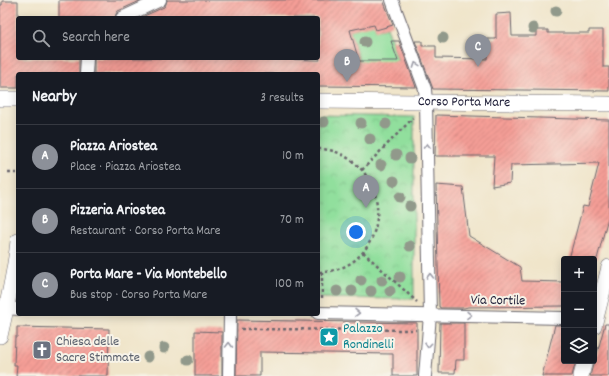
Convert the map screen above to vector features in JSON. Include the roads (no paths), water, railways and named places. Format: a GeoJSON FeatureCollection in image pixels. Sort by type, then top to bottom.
{"type":"FeatureCollection","features":[{"type":"Feature","properties":{"kind":"street"},"geometry":{"type":"LineString","coordinates":[[126,16],[160,0]]}},
{"type":"Feature","properties":{"kind":"street"},"geometry":{"type":"LineString","coordinates":[[392,0],[425,89],[430,315],[425,376]]}},
{"type":"Feature","properties":{"kind":"street"},"geometry":{"type":"LineString","coordinates":[[86,72],[87,60]]}},
{"type":"Feature","properties":{"kind":"street"},"geometry":{"type":"LineString","coordinates":[[0,99],[16,99]]}},
{"type":"Feature","properties":{"kind":"street","name":"Corso Porta Mare"},"geometry":{"type":"LineString","coordinates":[[320,101],[609,104]]}},
{"type":"Feature","properties":{"kind":"street"},"geometry":{"type":"LineString","coordinates":[[0,336],[12,309],[16,265]]}},
{"type":"Feature","properties":{"kind":"street"},"geometry":{"type":"LineString","coordinates":[[597,317],[604,303],[609,267]]}},
{"type":"Feature","properties":{"kind":"street","name":"Via Cortile"},"geometry":{"type":"LineString","coordinates":[[320,313],[561,318]]}},
{"type":"Feature","properties":{"kind":"street"},"geometry":{"type":"LineString","coordinates":[[229,376],[230,316]]}},
{"type":"Feature","properties":{"kind":"street"},"geometry":{"type":"LineString","coordinates":[[581,376],[584,364]]}},
{"type":"Feature","properties":{"kind":"place","name":"Porta Mare - Via Montebello"},"geometry":{"type":"Point","coordinates":[478,67]}},
{"type":"Feature","properties":{"kind":"place","name":"Pizzeria Ariostea"},"geometry":{"type":"Point","coordinates":[347,82]}},
{"type":"Feature","properties":{"kind":"place","name":"Piazza Ariostea"},"geometry":{"type":"Point","coordinates":[366,208]}},
{"type":"Feature","properties":{"kind":"place","name":"Palazzo Rondinelli"},"geometry":{"type":"Point","coordinates":[329,337]}},
{"type":"Feature","properties":{"kind":"place","name":"Chiesa delle Sacre Stimmate"},"geometry":{"type":"Point","coordinates":[42,350]}}]}
